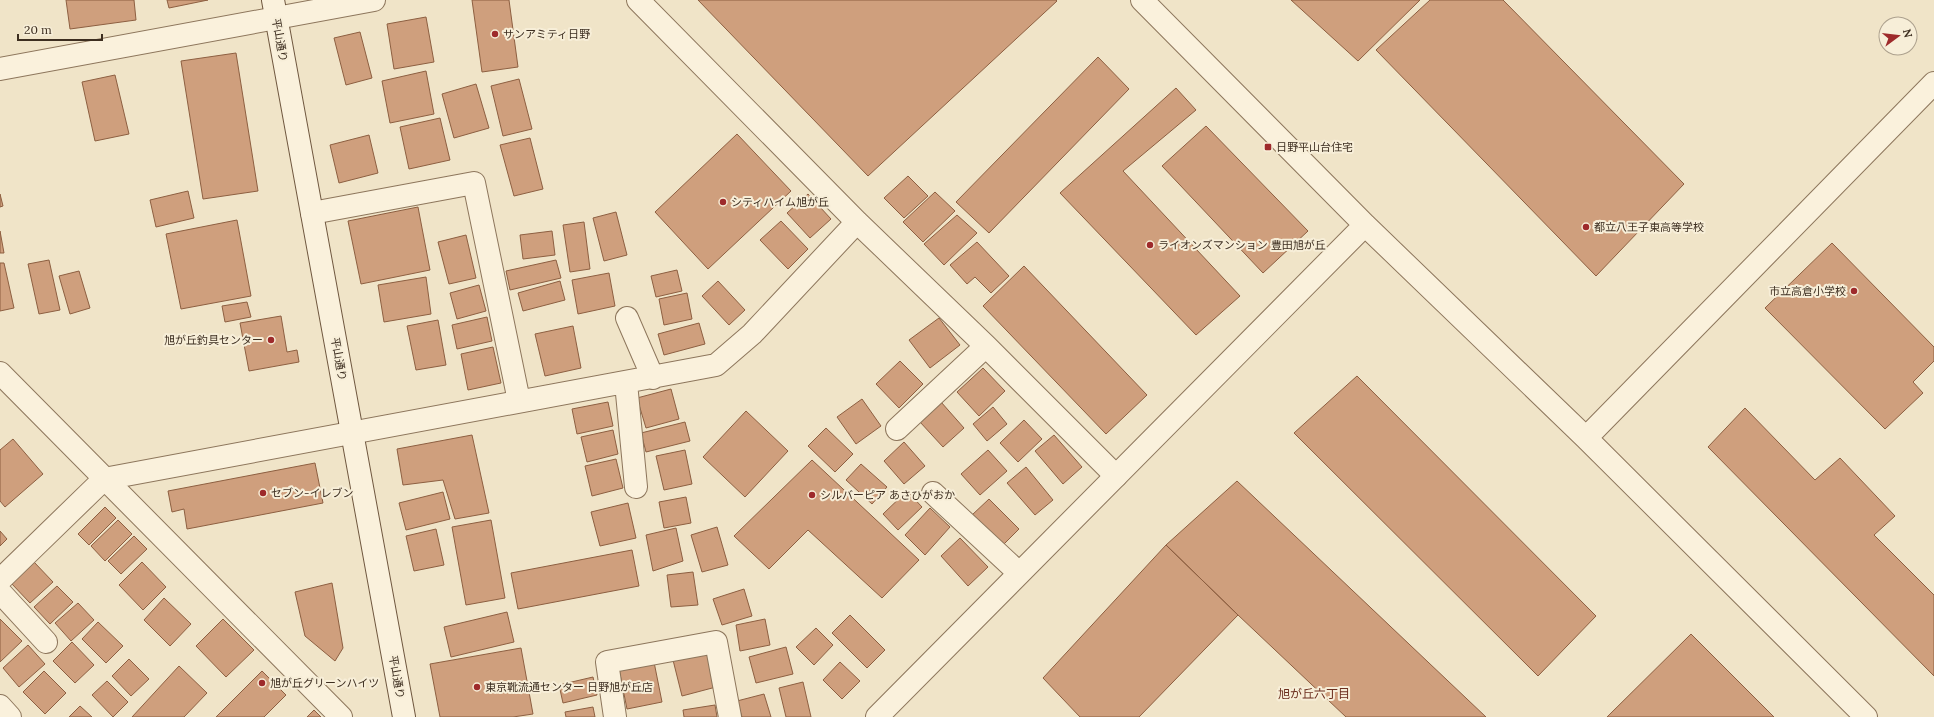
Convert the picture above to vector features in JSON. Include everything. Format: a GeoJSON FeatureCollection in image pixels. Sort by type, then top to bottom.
{"type":"FeatureCollection","features":[{"type":"Feature","properties":{"kind":"street"},"geometry":{"type":"LineString","coordinates":[[0,69],[275,9],[374,0]]}},
{"type":"Feature","properties":{"kind":"street"},"geometry":{"type":"LineString","coordinates":[[638,0],[857,222],[986,346],[1116,476]]}},
{"type":"Feature","properties":{"kind":"street"},"geometry":{"type":"LineString","coordinates":[[1142,0],[1365,225],[1586,438],[1866,717]]}},
{"type":"Feature","properties":{"kind":"street","name":"平山通り"},"geometry":{"type":"LineString","coordinates":[[275,9],[404,717]]}},
{"type":"Feature","properties":{"kind":"street"},"geometry":{"type":"LineString","coordinates":[[1586,438],[1934,83]]}},
{"type":"Feature","properties":{"kind":"street"},"geometry":{"type":"LineString","coordinates":[[312,213],[474,183],[519,401]]}},
{"type":"Feature","properties":{"kind":"street"},"geometry":{"type":"LineString","coordinates":[[0,580],[104,479],[519,401],[653,378],[716,365],[752,334],[857,222]]}},
{"type":"Feature","properties":{"kind":"street"},"geometry":{"type":"LineString","coordinates":[[876,717],[1365,225]]}},
{"type":"Feature","properties":{"kind":"street"},"geometry":{"type":"LineString","coordinates":[[627,318],[653,378]]}},
{"type":"Feature","properties":{"kind":"street"},"geometry":{"type":"LineString","coordinates":[[896,429],[986,346]]}},
{"type":"Feature","properties":{"kind":"street"},"geometry":{"type":"LineString","coordinates":[[0,373],[104,479],[214,587],[341,717]]}},
{"type":"Feature","properties":{"kind":"street"},"geometry":{"type":"LineString","coordinates":[[626,383],[636,487]]}},
{"type":"Feature","properties":{"kind":"street"},"geometry":{"type":"LineString","coordinates":[[934,493],[1019,574]]}},
{"type":"Feature","properties":{"kind":"street"},"geometry":{"type":"LineString","coordinates":[[0,592],[46,642]]}},
{"type":"Feature","properties":{"kind":"street"},"geometry":{"type":"LineString","coordinates":[[615,717],[607,662],[716,642],[730,717]]}},
{"type":"Feature","properties":{"kind":"street"},"geometry":{"type":"LineString","coordinates":[[0,706],[10,717]]}},
{"type":"Feature","properties":{"kind":"building"},"geometry":{"type":"Polygon","coordinates":[[[66,0],[134,0],[136,20],[70,29],[66,0]]]}},
{"type":"Feature","properties":{"kind":"building"},"geometry":{"type":"Polygon","coordinates":[[[167,0],[208,0],[169,8],[167,0]]]}},
{"type":"Feature","properties":{"kind":"building","name":"サンアミティ日野"},"geometry":{"type":"Polygon","coordinates":[[[472,0],[509,0],[518,67],[482,72],[472,0]]]}},
{"type":"Feature","properties":{"kind":"building"},"geometry":{"type":"Polygon","coordinates":[[[698,0],[1056,0],[1057,1],[868,176],[698,0]]]}},
{"type":"Feature","properties":{"kind":"building"},"geometry":{"type":"Polygon","coordinates":[[[1291,0],[1420,0],[1358,61],[1291,0]]]}},
{"type":"Feature","properties":{"kind":"building"},"geometry":{"type":"Polygon","coordinates":[[[1430,0],[1503,0],[1684,184],[1596,276],[1376,50],[1430,0]]]}},
{"type":"Feature","properties":{"kind":"building"},"geometry":{"type":"Polygon","coordinates":[[[426,17],[434,62],[394,69],[387,24],[426,17]]]}},
{"type":"Feature","properties":{"kind":"building"},"geometry":{"type":"Polygon","coordinates":[[[360,32],[372,78],[346,85],[334,38],[360,32]]]}},
{"type":"Feature","properties":{"kind":"building"},"geometry":{"type":"Polygon","coordinates":[[[236,53],[258,191],[203,199],[181,61],[236,53]]]}},
{"type":"Feature","properties":{"kind":"building"},"geometry":{"type":"Polygon","coordinates":[[[1098,57],[1129,89],[989,233],[956,202],[1098,57]]]}},
{"type":"Feature","properties":{"kind":"building"},"geometry":{"type":"Polygon","coordinates":[[[426,71],[434,114],[390,123],[382,81],[426,71]]]}},
{"type":"Feature","properties":{"kind":"building"},"geometry":{"type":"Polygon","coordinates":[[[115,75],[129,134],[95,141],[82,82],[115,75]]]}},
{"type":"Feature","properties":{"kind":"building"},"geometry":{"type":"Polygon","coordinates":[[[519,79],[532,129],[503,136],[491,86],[519,79]]]}},
{"type":"Feature","properties":{"kind":"building"},"geometry":{"type":"Polygon","coordinates":[[[476,84],[489,128],[454,138],[442,94],[476,84]]]}},
{"type":"Feature","properties":{"kind":"building","name":"ライオンズマンション 豊田旭が丘"},"geometry":{"type":"Polygon","coordinates":[[[1176,88],[1196,110],[1123,171],[1240,296],[1196,335],[1060,193],[1176,88]]]}},
{"type":"Feature","properties":{"kind":"building"},"geometry":{"type":"Polygon","coordinates":[[[440,118],[450,160],[409,169],[400,127],[440,118]]]}},
{"type":"Feature","properties":{"kind":"building"},"geometry":{"type":"Polygon","coordinates":[[[1206,126],[1308,231],[1263,273],[1162,166],[1206,126]]]}},
{"type":"Feature","properties":{"kind":"building","name":"シティハイム旭が丘"},"geometry":{"type":"Polygon","coordinates":[[[737,134],[791,191],[708,269],[655,212],[737,134]]]}},
{"type":"Feature","properties":{"kind":"building"},"geometry":{"type":"Polygon","coordinates":[[[369,135],[378,173],[339,183],[330,145],[369,135]]]}},
{"type":"Feature","properties":{"kind":"building"},"geometry":{"type":"Polygon","coordinates":[[[530,138],[543,189],[514,196],[500,145],[530,138]]]}},
{"type":"Feature","properties":{"kind":"building"},"geometry":{"type":"Polygon","coordinates":[[[908,176],[928,196],[904,218],[884,198],[908,176]]]}},
{"type":"Feature","properties":{"kind":"building"},"geometry":{"type":"Polygon","coordinates":[[[188,191],[194,218],[156,227],[150,200],[188,191]]]}},
{"type":"Feature","properties":{"kind":"building"},"geometry":{"type":"Polygon","coordinates":[[[935,192],[955,211],[923,242],[903,222],[935,192]]]}},
{"type":"Feature","properties":{"kind":"building"},"geometry":{"type":"Polygon","coordinates":[[[0,194],[3,206],[0,207],[0,194]]]}},
{"type":"Feature","properties":{"kind":"building"},"geometry":{"type":"Polygon","coordinates":[[[808,194],[831,219],[810,238],[787,213],[808,194]]]}},
{"type":"Feature","properties":{"kind":"building"},"geometry":{"type":"Polygon","coordinates":[[[418,207],[430,270],[361,284],[348,221],[418,207]]]}},
{"type":"Feature","properties":{"kind":"building"},"geometry":{"type":"Polygon","coordinates":[[[616,212],[627,255],[604,261],[593,218],[616,212]]]}},
{"type":"Feature","properties":{"kind":"building"},"geometry":{"type":"Polygon","coordinates":[[[957,215],[977,233],[944,265],[924,244],[957,215]]]}},
{"type":"Feature","properties":{"kind":"building"},"geometry":{"type":"Polygon","coordinates":[[[237,220],[251,296],[181,309],[166,234],[237,220]]]}},
{"type":"Feature","properties":{"kind":"building"},"geometry":{"type":"Polygon","coordinates":[[[781,221],[808,249],[788,269],[760,240],[781,221]]]}},
{"type":"Feature","properties":{"kind":"building"},"geometry":{"type":"Polygon","coordinates":[[[584,222],[590,269],[570,272],[563,225],[584,222]]]}},
{"type":"Feature","properties":{"kind":"building"},"geometry":{"type":"Polygon","coordinates":[[[0,231],[4,253],[0,253],[0,231]]]}},
{"type":"Feature","properties":{"kind":"building"},"geometry":{"type":"Polygon","coordinates":[[[552,231],[555,255],[523,259],[520,235],[552,231]]]}},
{"type":"Feature","properties":{"kind":"building"},"geometry":{"type":"Polygon","coordinates":[[[466,235],[476,278],[449,284],[438,242],[466,235]]]}},
{"type":"Feature","properties":{"kind":"building"},"geometry":{"type":"Polygon","coordinates":[[[977,242],[1009,276],[991,293],[975,277],[967,284],[950,265],[977,242]]]}},
{"type":"Feature","properties":{"kind":"building"},"geometry":{"type":"Polygon","coordinates":[[[1832,243],[1934,347],[1934,361],[1913,382],[1923,393],[1885,429],[1765,308],[1832,243]]]}},
{"type":"Feature","properties":{"kind":"building"},"geometry":{"type":"Polygon","coordinates":[[[49,260],[60,310],[39,314],[28,264],[49,260]]]}},
{"type":"Feature","properties":{"kind":"building"},"geometry":{"type":"Polygon","coordinates":[[[556,260],[561,278],[510,290],[506,271],[556,260]]]}},
{"type":"Feature","properties":{"kind":"building"},"geometry":{"type":"Polygon","coordinates":[[[0,263],[4,263],[14,308],[0,311],[0,263]]]}},
{"type":"Feature","properties":{"kind":"building"},"geometry":{"type":"Polygon","coordinates":[[[1024,266],[1147,395],[1106,434],[983,306],[1024,266]]]}},
{"type":"Feature","properties":{"kind":"building"},"geometry":{"type":"Polygon","coordinates":[[[677,270],[682,291],[656,297],[651,276],[677,270]]]}},
{"type":"Feature","properties":{"kind":"building"},"geometry":{"type":"Polygon","coordinates":[[[79,271],[90,308],[70,314],[59,276],[79,271]]]}},
{"type":"Feature","properties":{"kind":"building"},"geometry":{"type":"Polygon","coordinates":[[[609,273],[615,306],[578,314],[572,280],[609,273]]]}},
{"type":"Feature","properties":{"kind":"building"},"geometry":{"type":"Polygon","coordinates":[[[426,277],[431,314],[384,322],[378,285],[426,277]]]}},
{"type":"Feature","properties":{"kind":"building"},"geometry":{"type":"Polygon","coordinates":[[[560,281],[565,300],[523,311],[518,293],[560,281]]]}},
{"type":"Feature","properties":{"kind":"building"},"geometry":{"type":"Polygon","coordinates":[[[718,281],[745,310],[729,325],[702,296],[718,281]]]}},
{"type":"Feature","properties":{"kind":"building"},"geometry":{"type":"Polygon","coordinates":[[[479,285],[486,311],[457,319],[450,293],[479,285]]]}},
{"type":"Feature","properties":{"kind":"building"},"geometry":{"type":"Polygon","coordinates":[[[687,293],[692,319],[664,325],[659,299],[687,293]]]}},
{"type":"Feature","properties":{"kind":"building"},"geometry":{"type":"Polygon","coordinates":[[[247,302],[251,317],[225,322],[222,306],[247,302]]]}},
{"type":"Feature","properties":{"kind":"building"},"geometry":{"type":"Polygon","coordinates":[[[281,316],[287,352],[297,350],[299,362],[249,371],[240,323],[281,316]]]}},
{"type":"Feature","properties":{"kind":"building"},"geometry":{"type":"Polygon","coordinates":[[[487,317],[492,341],[457,349],[452,325],[487,317]]]}},
{"type":"Feature","properties":{"kind":"building"},"geometry":{"type":"Polygon","coordinates":[[[939,318],[960,345],[930,368],[909,340],[939,318]]]}},
{"type":"Feature","properties":{"kind":"building"},"geometry":{"type":"Polygon","coordinates":[[[438,320],[446,365],[416,370],[407,326],[438,320]]]}},
{"type":"Feature","properties":{"kind":"building"},"geometry":{"type":"Polygon","coordinates":[[[699,323],[705,344],[664,355],[658,334],[699,323]]]}},
{"type":"Feature","properties":{"kind":"building"},"geometry":{"type":"Polygon","coordinates":[[[573,326],[581,368],[545,376],[535,334],[573,326]]]}},
{"type":"Feature","properties":{"kind":"building"},"geometry":{"type":"Polygon","coordinates":[[[493,347],[501,383],[468,390],[461,354],[493,347]]]}},
{"type":"Feature","properties":{"kind":"building"},"geometry":{"type":"Polygon","coordinates":[[[900,361],[923,384],[899,408],[876,384],[900,361]]]}},
{"type":"Feature","properties":{"kind":"building"},"geometry":{"type":"Polygon","coordinates":[[[983,368],[1005,391],[979,416],[957,392],[983,368]]]}},
{"type":"Feature","properties":{"kind":"building"},"geometry":{"type":"Polygon","coordinates":[[[1357,376],[1596,616],[1538,676],[1294,433],[1357,376]]]}},
{"type":"Feature","properties":{"kind":"building"},"geometry":{"type":"Polygon","coordinates":[[[671,389],[679,419],[646,428],[637,398],[671,389]]]}},
{"type":"Feature","properties":{"kind":"building"},"geometry":{"type":"Polygon","coordinates":[[[862,399],[881,426],[856,444],[837,417],[862,399]]]}},
{"type":"Feature","properties":{"kind":"building"},"geometry":{"type":"Polygon","coordinates":[[[608,402],[613,426],[577,434],[572,409],[608,402]]]}},
{"type":"Feature","properties":{"kind":"building"},"geometry":{"type":"Polygon","coordinates":[[[941,402],[964,428],[943,447],[920,422],[941,402]]]}},
{"type":"Feature","properties":{"kind":"building"},"geometry":{"type":"Polygon","coordinates":[[[993,407],[1007,424],[987,441],[973,424],[993,407]]]}},
{"type":"Feature","properties":{"kind":"building"},"geometry":{"type":"Polygon","coordinates":[[[1745,408],[1815,480],[1840,458],[1895,516],[1874,535],[1934,595],[1934,676],[1708,447],[1745,408]]]}},
{"type":"Feature","properties":{"kind":"building"},"geometry":{"type":"Polygon","coordinates":[[[746,411],[788,451],[745,497],[703,457],[746,411]]]}},
{"type":"Feature","properties":{"kind":"building"},"geometry":{"type":"Polygon","coordinates":[[[1024,420],[1042,439],[1018,462],[1000,443],[1024,420]]]}},
{"type":"Feature","properties":{"kind":"building"},"geometry":{"type":"Polygon","coordinates":[[[685,422],[690,441],[646,452],[641,433],[685,422]]]}},
{"type":"Feature","properties":{"kind":"building"},"geometry":{"type":"Polygon","coordinates":[[[826,428],[853,454],[835,472],[808,446],[826,428]]]}},
{"type":"Feature","properties":{"kind":"building"},"geometry":{"type":"Polygon","coordinates":[[[613,430],[618,454],[587,462],[581,437],[613,430]]]}},
{"type":"Feature","properties":{"kind":"building"},"geometry":{"type":"Polygon","coordinates":[[[472,435],[489,513],[455,519],[443,480],[403,485],[397,449],[472,435]]]}},
{"type":"Feature","properties":{"kind":"building"},"geometry":{"type":"Polygon","coordinates":[[[1054,435],[1082,467],[1063,484],[1035,451],[1054,435]]]}},
{"type":"Feature","properties":{"kind":"building"},"geometry":{"type":"Polygon","coordinates":[[[13,439],[43,474],[5,507],[0,501],[0,450],[13,439]]]}},
{"type":"Feature","properties":{"kind":"building"},"geometry":{"type":"Polygon","coordinates":[[[904,442],[925,466],[904,484],[884,461],[904,442]]]}},
{"type":"Feature","properties":{"kind":"building"},"geometry":{"type":"Polygon","coordinates":[[[685,450],[692,484],[664,490],[656,456],[685,450]]]}},
{"type":"Feature","properties":{"kind":"building"},"geometry":{"type":"Polygon","coordinates":[[[988,450],[1007,471],[980,495],[961,474],[988,450]]]}},
{"type":"Feature","properties":{"kind":"building"},"geometry":{"type":"Polygon","coordinates":[[[616,459],[623,488],[592,496],[585,466],[616,459]]]}},
{"type":"Feature","properties":{"kind":"building","name":"シルバーピア あさひがおか"},"geometry":{"type":"Polygon","coordinates":[[[812,460],[919,560],[882,598],[808,530],[769,569],[734,536],[812,460]]]}},
{"type":"Feature","properties":{"kind":"building"},"geometry":{"type":"Polygon","coordinates":[[[315,463],[323,503],[187,529],[184,509],[172,512],[168,491],[315,463]]]}},
{"type":"Feature","properties":{"kind":"building"},"geometry":{"type":"Polygon","coordinates":[[[861,464],[887,487],[872,504],[846,480],[861,464]]]}},
{"type":"Feature","properties":{"kind":"building"},"geometry":{"type":"Polygon","coordinates":[[[1026,467],[1053,500],[1035,515],[1007,483],[1026,467]]]}},
{"type":"Feature","properties":{"kind":"building"},"geometry":{"type":"Polygon","coordinates":[[[1237,481],[1486,717],[1346,717],[1238,615],[1166,545],[1237,481]]]}},
{"type":"Feature","properties":{"kind":"building"},"geometry":{"type":"Polygon","coordinates":[[[907,491],[922,507],[898,530],[883,514],[907,491]]]}},
{"type":"Feature","properties":{"kind":"building"},"geometry":{"type":"Polygon","coordinates":[[[443,492],[450,519],[406,530],[399,503],[443,492]]]}},
{"type":"Feature","properties":{"kind":"building"},"geometry":{"type":"Polygon","coordinates":[[[686,497],[691,523],[664,528],[659,502],[686,497]]]}},
{"type":"Feature","properties":{"kind":"building"},"geometry":{"type":"Polygon","coordinates":[[[989,499],[1019,529],[1002,546],[972,515],[989,499]]]}},
{"type":"Feature","properties":{"kind":"building"},"geometry":{"type":"Polygon","coordinates":[[[628,503],[636,538],[600,546],[591,512],[628,503]]]}},
{"type":"Feature","properties":{"kind":"building"},"geometry":{"type":"Polygon","coordinates":[[[105,507],[116,518],[89,545],[78,534],[105,507]]]}},
{"type":"Feature","properties":{"kind":"building"},"geometry":{"type":"Polygon","coordinates":[[[930,508],[950,527],[925,555],[905,535],[930,508]]]}},
{"type":"Feature","properties":{"kind":"building"},"geometry":{"type":"Polygon","coordinates":[[[118,520],[132,534],[105,561],[91,546],[118,520]]]}},
{"type":"Feature","properties":{"kind":"building"},"geometry":{"type":"Polygon","coordinates":[[[491,520],[505,598],[466,605],[452,527],[491,520]]]}},
{"type":"Feature","properties":{"kind":"building"},"geometry":{"type":"Polygon","coordinates":[[[717,527],[728,565],[702,572],[691,535],[717,527]]]}},
{"type":"Feature","properties":{"kind":"building"},"geometry":{"type":"Polygon","coordinates":[[[676,528],[683,561],[653,571],[646,535],[676,528]]]}},
{"type":"Feature","properties":{"kind":"building"},"geometry":{"type":"Polygon","coordinates":[[[436,529],[444,565],[414,571],[406,536],[436,529]]]}},
{"type":"Feature","properties":{"kind":"building"},"geometry":{"type":"Polygon","coordinates":[[[0,531],[7,539],[0,546],[0,531]]]}},
{"type":"Feature","properties":{"kind":"building"},"geometry":{"type":"Polygon","coordinates":[[[134,536],[147,549],[121,574],[108,561],[134,536]]]}},
{"type":"Feature","properties":{"kind":"building"},"geometry":{"type":"Polygon","coordinates":[[[960,538],[988,567],[968,586],[941,556],[960,538]]]}},
{"type":"Feature","properties":{"kind":"building"},"geometry":{"type":"Polygon","coordinates":[[[1166,545],[1238,615],[1139,717],[1080,717],[1043,678],[1166,545]]]}},
{"type":"Feature","properties":{"kind":"building"},"geometry":{"type":"Polygon","coordinates":[[[632,550],[639,586],[518,609],[511,573],[632,550]]]}},
{"type":"Feature","properties":{"kind":"building"},"geometry":{"type":"Polygon","coordinates":[[[34,562],[53,582],[30,603],[11,583],[34,562]]]}},
{"type":"Feature","properties":{"kind":"building"},"geometry":{"type":"Polygon","coordinates":[[[142,562],[166,587],[143,610],[119,585],[142,562]]]}},
{"type":"Feature","properties":{"kind":"building"},"geometry":{"type":"Polygon","coordinates":[[[693,572],[698,605],[671,607],[667,575],[693,572]]]}},
{"type":"Feature","properties":{"kind":"building"},"geometry":{"type":"Polygon","coordinates":[[[332,583],[343,648],[335,661],[305,636],[295,592],[332,583]]]}},
{"type":"Feature","properties":{"kind":"building"},"geometry":{"type":"Polygon","coordinates":[[[57,586],[73,602],[50,624],[34,607],[57,586]]]}},
{"type":"Feature","properties":{"kind":"building"},"geometry":{"type":"Polygon","coordinates":[[[744,589],[752,616],[722,625],[713,599],[744,589]]]}},
{"type":"Feature","properties":{"kind":"building"},"geometry":{"type":"Polygon","coordinates":[[[164,598],[191,624],[170,646],[144,620],[164,598]]]}},
{"type":"Feature","properties":{"kind":"building"},"geometry":{"type":"Polygon","coordinates":[[[78,603],[94,620],[71,641],[55,623],[78,603]]]}},
{"type":"Feature","properties":{"kind":"building"},"geometry":{"type":"Polygon","coordinates":[[[507,612],[514,642],[451,657],[444,627],[507,612]]]}},
{"type":"Feature","properties":{"kind":"building"},"geometry":{"type":"Polygon","coordinates":[[[850,615],[885,650],[867,668],[832,633],[850,615]]]}},
{"type":"Feature","properties":{"kind":"building"},"geometry":{"type":"Polygon","coordinates":[[[0,619],[22,641],[0,662],[0,619]]]}},
{"type":"Feature","properties":{"kind":"building"},"geometry":{"type":"Polygon","coordinates":[[[223,619],[254,650],[226,677],[196,646],[223,619]]]}},
{"type":"Feature","properties":{"kind":"building"},"geometry":{"type":"Polygon","coordinates":[[[765,619],[770,645],[740,651],[736,625],[765,619]]]}},
{"type":"Feature","properties":{"kind":"building"},"geometry":{"type":"Polygon","coordinates":[[[98,622],[123,646],[106,663],[82,639],[98,622]]]}},
{"type":"Feature","properties":{"kind":"building"},"geometry":{"type":"Polygon","coordinates":[[[816,628],[833,645],[814,665],[796,647],[816,628]]]}},
{"type":"Feature","properties":{"kind":"building"},"geometry":{"type":"Polygon","coordinates":[[[1691,634],[1774,717],[1607,717],[1691,634]]]}},
{"type":"Feature","properties":{"kind":"building"},"geometry":{"type":"Polygon","coordinates":[[[72,642],[94,665],[75,683],[53,661],[72,642]]]}},
{"type":"Feature","properties":{"kind":"building"},"geometry":{"type":"Polygon","coordinates":[[[28,645],[45,664],[19,687],[3,668],[28,645]]]}},
{"type":"Feature","properties":{"kind":"building"},"geometry":{"type":"Polygon","coordinates":[[[786,647],[793,674],[756,683],[749,657],[786,647]]]}},
{"type":"Feature","properties":{"kind":"building"},"geometry":{"type":"Polygon","coordinates":[[[521,648],[533,714],[513,717],[440,717],[430,664],[521,648]]]}},
{"type":"Feature","properties":{"kind":"building"},"geometry":{"type":"Polygon","coordinates":[[[706,651],[716,687],[682,696],[673,660],[706,651]]]}},
{"type":"Feature","properties":{"kind":"building"},"geometry":{"type":"Polygon","coordinates":[[[129,659],[149,679],[131,696],[112,676],[129,659]]]}},
{"type":"Feature","properties":{"kind":"building"},"geometry":{"type":"Polygon","coordinates":[[[654,662],[662,702],[627,709],[619,669],[654,662]]]}},
{"type":"Feature","properties":{"kind":"building"},"geometry":{"type":"Polygon","coordinates":[[[840,662],[860,681],[842,699],[823,680],[840,662]]]}},
{"type":"Feature","properties":{"kind":"building"},"geometry":{"type":"Polygon","coordinates":[[[179,666],[207,693],[184,717],[132,717],[179,666]]]}},
{"type":"Feature","properties":{"kind":"building"},"geometry":{"type":"Polygon","coordinates":[[[44,671],[66,693],[45,714],[23,692],[44,671]]]}},
{"type":"Feature","properties":{"kind":"building","name":"旭が丘グリーンハイツ"},"geometry":{"type":"Polygon","coordinates":[[[262,671],[286,695],[264,717],[216,717],[262,671]]]}},
{"type":"Feature","properties":{"kind":"building"},"geometry":{"type":"Polygon","coordinates":[[[593,677],[597,695],[563,703],[559,685],[593,677]]]}},
{"type":"Feature","properties":{"kind":"building"},"geometry":{"type":"Polygon","coordinates":[[[107,681],[128,702],[113,717],[92,695],[107,681]]]}},
{"type":"Feature","properties":{"kind":"building"},"geometry":{"type":"Polygon","coordinates":[[[803,682],[811,717],[786,717],[779,688],[803,682]]]}},
{"type":"Feature","properties":{"kind":"building"},"geometry":{"type":"Polygon","coordinates":[[[764,694],[771,717],[742,717],[737,701],[764,694]]]}},
{"type":"Feature","properties":{"kind":"building"},"geometry":{"type":"Polygon","coordinates":[[[715,705],[717,717],[684,717],[683,710],[715,705]]]}},
{"type":"Feature","properties":{"kind":"building"},"geometry":{"type":"Polygon","coordinates":[[[80,706],[92,717],[69,717],[80,706]]]}},
{"type":"Feature","properties":{"kind":"building"},"geometry":{"type":"Polygon","coordinates":[[[593,707],[595,717],[566,717],[565,712],[593,707]]]}},
{"type":"Feature","properties":{"kind":"building"},"geometry":{"type":"Polygon","coordinates":[[[314,710],[321,717],[307,717],[314,710]]]}},
{"type":"Feature","properties":{"kind":"place","name":"サンアミティ日野"},"geometry":{"type":"Point","coordinates":[495,34]}},
{"type":"Feature","properties":{"kind":"place","name":"日野平山台住宅"},"geometry":{"type":"Point","coordinates":[1268,147]}},
{"type":"Feature","properties":{"kind":"place","name":"シティハイム旭が丘"},"geometry":{"type":"Point","coordinates":[723,202]}},
{"type":"Feature","properties":{"kind":"place","name":"都立八王子東高等学校"},"geometry":{"type":"Point","coordinates":[1586,227]}},
{"type":"Feature","properties":{"kind":"place","name":"ライオンズマンション 豊田旭が丘"},"geometry":{"type":"Point","coordinates":[1150,245]}},
{"type":"Feature","properties":{"kind":"place","name":"市立高倉小学校"},"geometry":{"type":"Point","coordinates":[1854,291]}},
{"type":"Feature","properties":{"kind":"place","name":"旭が丘釣具センター"},"geometry":{"type":"Point","coordinates":[271,340]}},
{"type":"Feature","properties":{"kind":"place","name":"セブン-イレブン"},"geometry":{"type":"Point","coordinates":[263,493]}},
{"type":"Feature","properties":{"kind":"place","name":"シルバーピア あさひがおか"},"geometry":{"type":"Point","coordinates":[812,495]}},
{"type":"Feature","properties":{"kind":"place","name":"旭が丘グリーンハイツ"},"geometry":{"type":"Point","coordinates":[262,683]}},
{"type":"Feature","properties":{"kind":"place","name":"東京靴流通センター 日野旭が丘店"},"geometry":{"type":"Point","coordinates":[477,687]}},
{"type":"Feature","properties":{"kind":"district","name":"旭が丘六丁目"},"geometry":{"type":"Point","coordinates":[1314,694]}}]}
